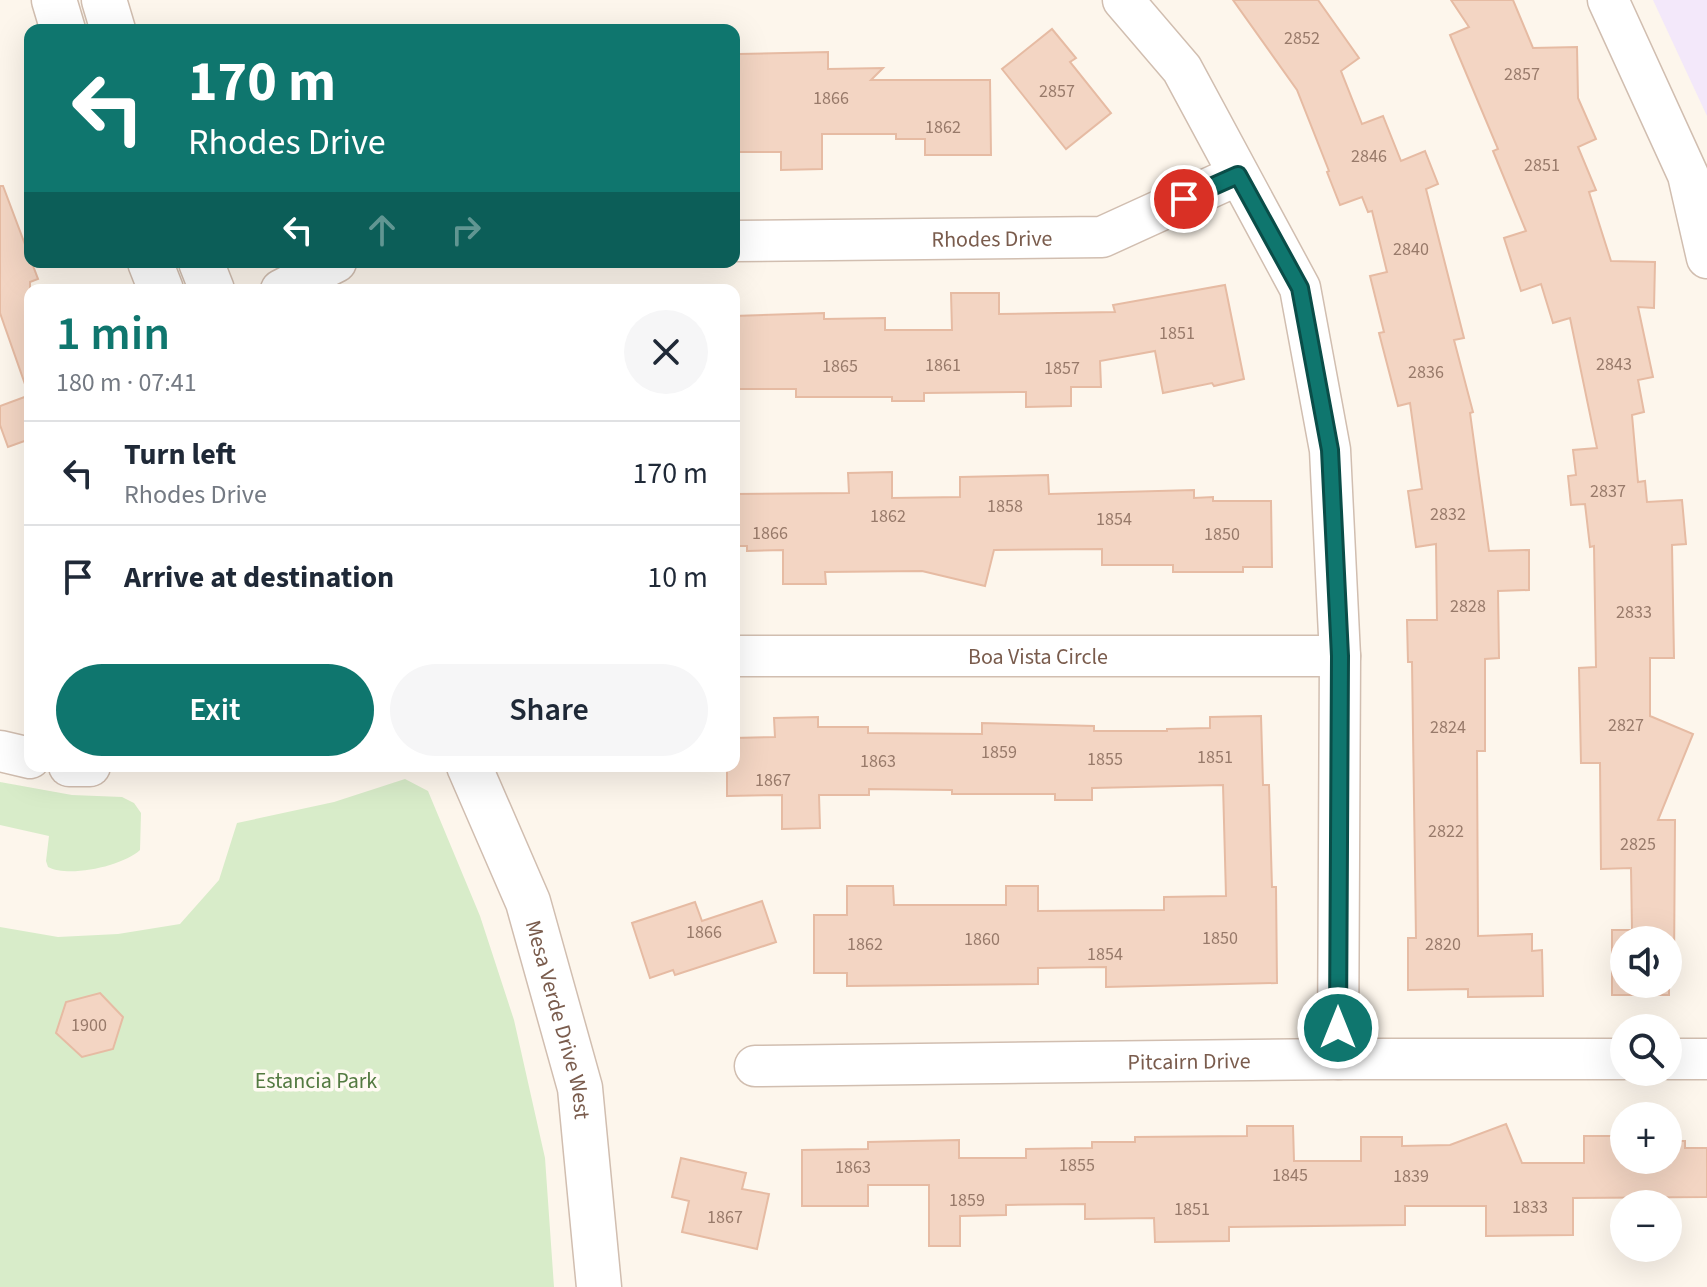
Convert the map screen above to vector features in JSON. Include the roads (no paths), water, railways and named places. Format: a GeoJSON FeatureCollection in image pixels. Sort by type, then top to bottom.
{"type":"FeatureCollection","features":[{"type":"Feature","properties":{"kind":"street"},"geometry":{"type":"LineString","coordinates":[[54,0],[61,24]]}},
{"type":"Feature","properties":{"kind":"street"},"geometry":{"type":"LineString","coordinates":[[104,0],[111,24]]}},
{"type":"Feature","properties":{"kind":"street"},"geometry":{"type":"LineString","coordinates":[[1123,0],[1182,69],[1300,288],[1330,450],[1340,656],[1338,1059]]}},
{"type":"Feature","properties":{"kind":"street"},"geometry":{"type":"LineString","coordinates":[[1608,0],[1688,175],[1707,258]]}},
{"type":"Feature","properties":{"kind":"street","name":"Rhodes Drive"},"geometry":{"type":"LineString","coordinates":[[740,241],[1102,237],[1238,175]]}},
{"type":"Feature","properties":{"kind":"street"},"geometry":{"type":"LineString","coordinates":[[293,284],[324,268]]}},
{"type":"Feature","properties":{"kind":"street","name":"Boa Vista Circle"},"geometry":{"type":"LineString","coordinates":[[740,656],[1340,656]]}},
{"type":"Feature","properties":{"kind":"street"},"geometry":{"type":"LineString","coordinates":[[0,751],[24,757]]}},
{"type":"Feature","properties":{"kind":"street","name":"Mesa Verde Drive West"},"geometry":{"type":"LineString","coordinates":[[472,772],[528,902],[580,1088],[599,1287]]}},
{"type":"Feature","properties":{"kind":"street","name":"Pitcairn Drive"},"geometry":{"type":"LineString","coordinates":[[755,1066],[1610,1059]]}},
{"type":"Feature","properties":{"kind":"street"},"geometry":{"type":"LineString","coordinates":[[1682,1059],[1707,1059]]}},
{"type":"Feature","properties":{"kind":"park label","name":"Estancia Park"},"geometry":{"type":"Point","coordinates":[316,1080]}}]}
